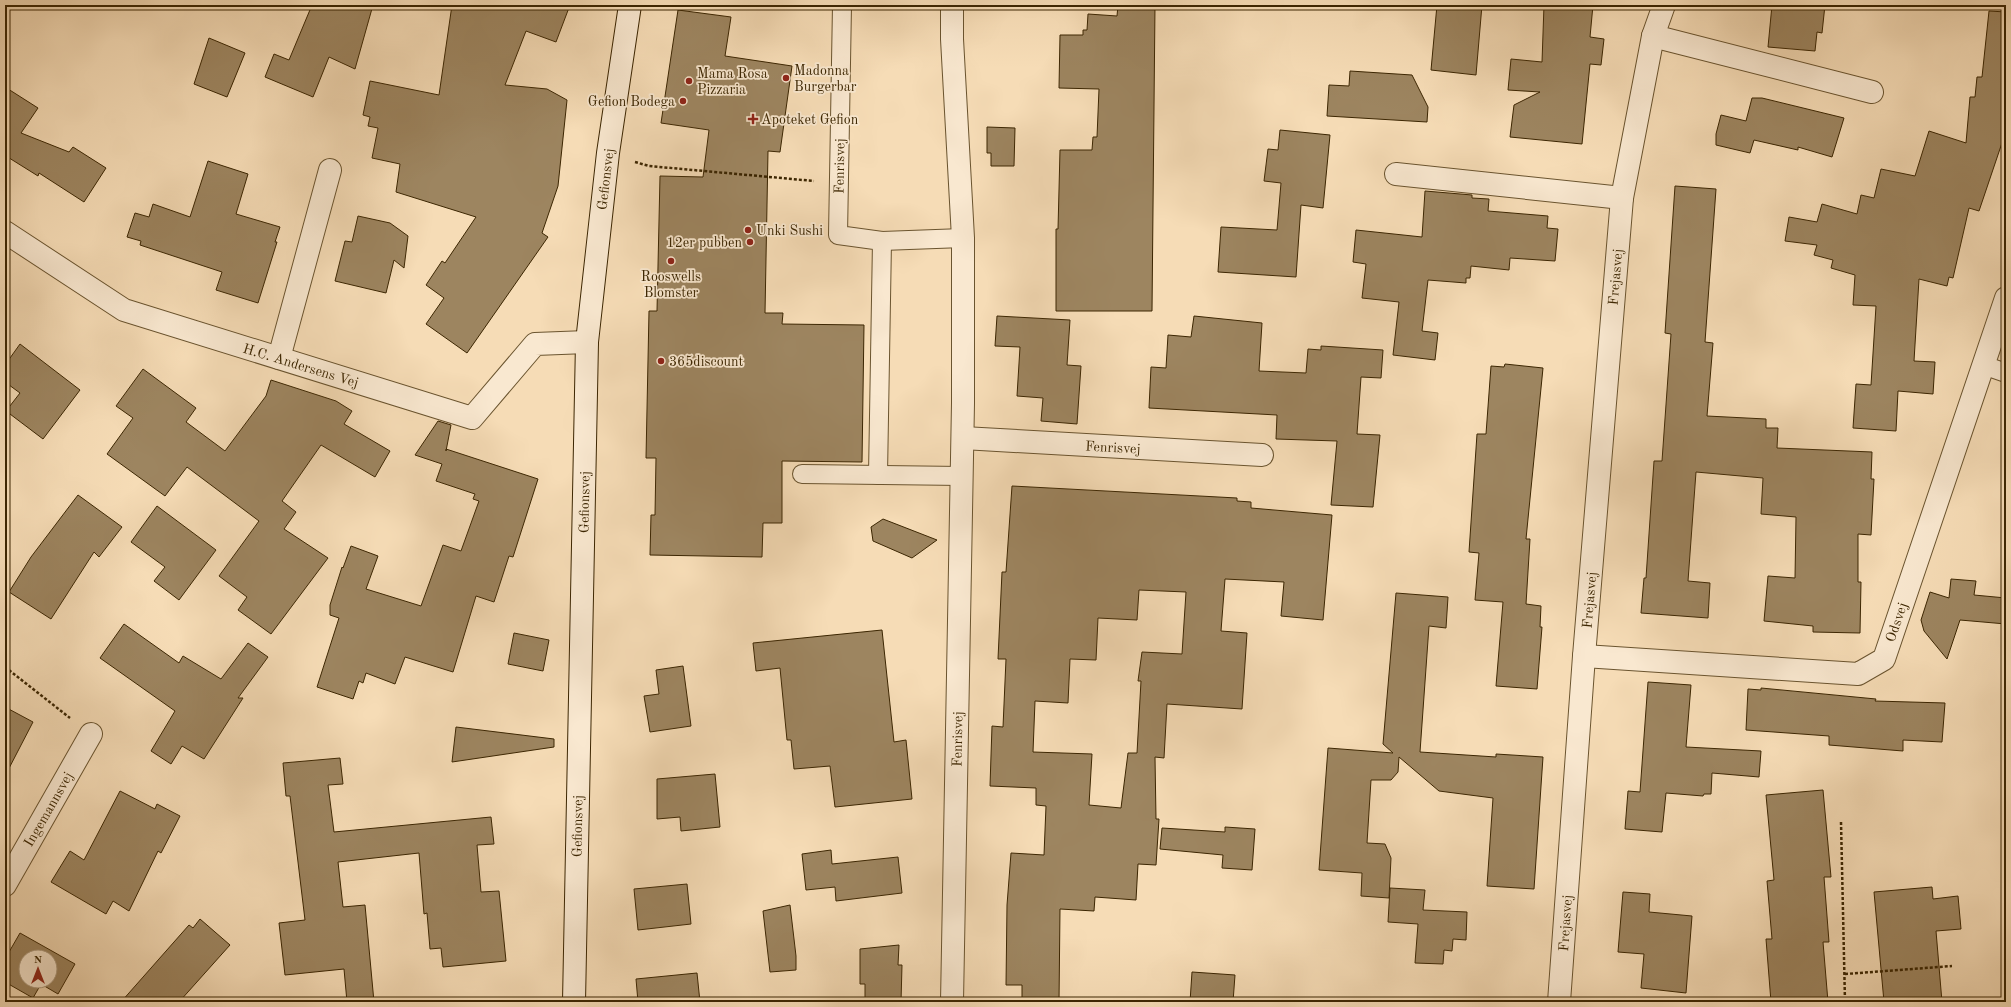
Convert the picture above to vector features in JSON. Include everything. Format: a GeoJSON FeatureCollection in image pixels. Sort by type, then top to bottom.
{"type":"FeatureCollection","features":[{"type":"Feature","properties":{"kind":"street","name":"Gefionsvej"},"geometry":{"type":"LineString","coordinates":[[574,1002],[587,342],[608,153],[630,5]]}},
{"type":"Feature","properties":{"kind":"street","name":"Fenrisvej"},"geometry":{"type":"LineString","coordinates":[[952,5],[952,39],[963,238],[963,438],[952,1002]]}},
{"type":"Feature","properties":{"kind":"street","name":"Frejasvej"},"geometry":{"type":"LineString","coordinates":[[1559,1002],[1584,656],[1622,198],[1653,36],[1664,5]]}},
{"type":"Feature","properties":{"kind":"street"},"geometry":{"type":"LineString","coordinates":[[1653,36],[1872,92]]}},
{"type":"Feature","properties":{"kind":"street"},"geometry":{"type":"LineString","coordinates":[[279,358],[330,170]]}},
{"type":"Feature","properties":{"kind":"street"},"geometry":{"type":"LineString","coordinates":[[1396,174],[1622,198]]}},
{"type":"Feature","properties":{"kind":"street","name":"H.C. Andersens Vej"},"geometry":{"type":"LineString","coordinates":[[5,232],[124,310],[472,418],[535,344],[587,342]]}},
{"type":"Feature","properties":{"kind":"street","name":"Odsvej"},"geometry":{"type":"LineString","coordinates":[[1584,656],[1858,674],[1884,659],[2006,298]]}},
{"type":"Feature","properties":{"kind":"street","name":"Fenrisvej"},"geometry":{"type":"LineString","coordinates":[[963,438],[1262,455]]}},
{"type":"Feature","properties":{"kind":"street","name":"Ingemannsvej"},"geometry":{"type":"LineString","coordinates":[[5,884],[91,734]]}},
{"type":"Feature","properties":{"kind":"lane","name":"Fenrisvej"},"geometry":{"type":"LineString","coordinates":[[842,5],[838,235],[882,241],[963,238]]}},
{"type":"Feature","properties":{"kind":"lane"},"geometry":{"type":"LineString","coordinates":[[878,475],[882,241]]}},
{"type":"Feature","properties":{"kind":"lane"},"geometry":{"type":"LineString","coordinates":[[1983,365],[2006,373]]}},
{"type":"Feature","properties":{"kind":"lane"},"geometry":{"type":"LineString","coordinates":[[802,474],[962,476]]}},
{"type":"Feature","properties":{"kind":"path"},"geometry":{"type":"LineString","coordinates":[[608,153],[649,166],[839,183]]}},
{"type":"Feature","properties":{"kind":"path"},"geometry":{"type":"LineString","coordinates":[[5,667],[91,734]]}},
{"type":"Feature","properties":{"kind":"path"},"geometry":{"type":"LineString","coordinates":[[1842,822],[1846,1002]]}},
{"type":"Feature","properties":{"kind":"path"},"geometry":{"type":"LineString","coordinates":[[1845,974],[1952,966]]}},
{"type":"Feature","properties":{"kind":"building"},"geometry":{"type":"Polygon","coordinates":[[[312,5],[373,5],[355,69],[329,57],[313,97],[265,77],[274,54],[289,60],[312,5]]]}},
{"type":"Feature","properties":{"kind":"building"},"geometry":{"type":"Polygon","coordinates":[[[452,5],[570,5],[556,42],[526,31],[505,85],[547,89],[567,100],[558,186],[542,233],[548,237],[467,353],[426,324],[444,298],[426,285],[442,261],[445,263],[476,217],[396,192],[400,164],[372,158],[378,128],[368,126],[370,117],[363,115],[370,81],[439,95],[452,5]]]}},
{"type":"Feature","properties":{"kind":"building"},"geometry":{"type":"Polygon","coordinates":[[[1118,5],[1155,5],[1152,311],[1056,311],[1056,229],[1058,229],[1060,150],[1092,150],[1093,137],[1097,137],[1099,89],[1059,88],[1060,35],[1083,35],[1083,30],[1087,30],[1088,14],[1117,16],[1118,5]]]}},
{"type":"Feature","properties":{"kind":"building"},"geometry":{"type":"Polygon","coordinates":[[[1437,5],[1482,5],[1476,75],[1431,70],[1437,5]]]}},
{"type":"Feature","properties":{"kind":"building"},"geometry":{"type":"Polygon","coordinates":[[[1544,5],[1593,5],[1590,37],[1604,39],[1601,65],[1590,64],[1582,144],[1510,137],[1514,105],[1540,92],[1508,90],[1511,59],[1542,62],[1544,5]]]}},
{"type":"Feature","properties":{"kind":"building"},"geometry":{"type":"Polygon","coordinates":[[[1772,5],[1825,5],[1822,33],[1817,32],[1815,51],[1768,47],[1772,5]]]}},
{"type":"Feature","properties":{"kind":"building"},"geometry":{"type":"Polygon","coordinates":[[[678,10],[731,17],[725,56],[792,66],[780,152],[768,151],[765,313],[783,313],[782,324],[864,325],[862,462],[782,461],[782,523],[763,523],[762,557],[650,555],[651,515],[655,515],[656,458],[646,458],[649,311],[657,311],[660,176],[703,177],[709,130],[661,123],[678,10]]]}},
{"type":"Feature","properties":{"kind":"building"},"geometry":{"type":"Polygon","coordinates":[[[1989,11],[2006,12],[2006,131],[1979,211],[1969,208],[1953,278],[1949,277],[1947,286],[1919,279],[1914,361],[1935,362],[1933,394],[1898,391],[1896,431],[1853,428],[1856,384],[1871,385],[1876,306],[1853,305],[1855,275],[1831,268],[1833,260],[1814,255],[1817,245],[1785,241],[1789,217],[1817,222],[1822,204],[1857,214],[1861,195],[1874,198],[1881,169],[1915,176],[1929,131],[1966,143],[1970,97],[1975,97],[1977,77],[1982,77],[1989,11]]]}},
{"type":"Feature","properties":{"kind":"building"},"geometry":{"type":"Polygon","coordinates":[[[209,38],[245,53],[227,97],[194,84],[209,38]]]}},
{"type":"Feature","properties":{"kind":"building"},"geometry":{"type":"Polygon","coordinates":[[[1350,71],[1412,75],[1428,107],[1427,122],[1327,116],[1329,85],[1349,86],[1350,71]]]}},
{"type":"Feature","properties":{"kind":"building"},"geometry":{"type":"Polygon","coordinates":[[[5,87],[38,108],[21,133],[69,152],[73,147],[106,168],[84,202],[39,173],[38,176],[6,156],[5,158],[5,87]]]}},
{"type":"Feature","properties":{"kind":"building"},"geometry":{"type":"Polygon","coordinates":[[[1752,98],[1762,98],[1844,118],[1832,157],[1798,147],[1798,150],[1754,140],[1750,153],[1716,145],[1716,134],[1721,115],[1746,121],[1752,98]]]}},
{"type":"Feature","properties":{"kind":"building"},"geometry":{"type":"Polygon","coordinates":[[[987,127],[1015,128],[1014,166],[991,166],[991,153],[987,153],[987,127]]]}},
{"type":"Feature","properties":{"kind":"building"},"geometry":{"type":"Polygon","coordinates":[[[1280,130],[1330,135],[1323,208],[1301,205],[1296,277],[1218,272],[1221,227],[1277,230],[1281,183],[1264,181],[1268,149],[1278,150],[1280,130]]]}},
{"type":"Feature","properties":{"kind":"building"},"geometry":{"type":"Polygon","coordinates":[[[208,161],[248,174],[236,214],[280,227],[275,242],[277,242],[258,303],[216,290],[222,272],[140,245],[141,241],[127,237],[135,213],[149,217],[153,204],[190,217],[208,161]]]}},
{"type":"Feature","properties":{"kind":"building"},"geometry":{"type":"Polygon","coordinates":[[[1675,186],[1716,189],[1705,342],[1713,343],[1707,416],[1766,419],[1766,428],[1778,428],[1777,448],[1872,452],[1871,479],[1874,479],[1871,535],[1858,534],[1858,582],[1861,582],[1860,633],[1813,632],[1813,626],[1764,621],[1768,576],[1795,578],[1796,517],[1761,514],[1763,478],[1696,472],[1688,581],[1710,583],[1708,618],[1641,613],[1644,578],[1646,578],[1654,461],[1662,461],[1671,334],[1665,333],[1675,186]]]}},
{"type":"Feature","properties":{"kind":"building"},"geometry":{"type":"Polygon","coordinates":[[[1425,191],[1472,195],[1472,198],[1489,199],[1488,211],[1548,216],[1547,228],[1558,229],[1555,261],[1510,258],[1509,270],[1471,266],[1470,278],[1466,278],[1466,283],[1428,280],[1422,331],[1438,333],[1435,360],[1393,355],[1399,302],[1362,298],[1366,264],[1353,262],[1356,230],[1422,237],[1425,191]]]}},
{"type":"Feature","properties":{"kind":"building"},"geometry":{"type":"Polygon","coordinates":[[[358,216],[390,223],[408,236],[404,268],[394,260],[386,293],[335,281],[345,241],[352,242],[358,216]]]}},
{"type":"Feature","properties":{"kind":"building"},"geometry":{"type":"Polygon","coordinates":[[[997,316],[1070,320],[1067,365],[1081,366],[1077,424],[1041,421],[1043,398],[1017,396],[1020,347],[995,346],[997,316]]]}},
{"type":"Feature","properties":{"kind":"building"},"geometry":{"type":"Polygon","coordinates":[[[1194,316],[1262,323],[1259,371],[1306,373],[1308,349],[1321,350],[1321,346],[1383,350],[1381,378],[1361,377],[1357,434],[1380,435],[1373,507],[1331,505],[1337,441],[1276,439],[1277,415],[1149,408],[1151,367],[1166,368],[1168,335],[1191,337],[1194,316]]]}},
{"type":"Feature","properties":{"kind":"building"},"geometry":{"type":"Polygon","coordinates":[[[20,344],[80,390],[43,439],[6,411],[20,393],[5,382],[5,365],[20,344]]]}},
{"type":"Feature","properties":{"kind":"building"},"geometry":{"type":"Polygon","coordinates":[[[1505,364],[1543,368],[1526,539],[1530,539],[1526,604],[1541,606],[1540,627],[1542,627],[1537,689],[1496,686],[1503,602],[1475,600],[1479,553],[1469,552],[1477,434],[1486,434],[1491,366],[1504,367],[1505,364]]]}},
{"type":"Feature","properties":{"kind":"building"},"geometry":{"type":"Polygon","coordinates":[[[143,369],[196,408],[186,422],[225,451],[266,396],[271,380],[336,401],[352,411],[344,424],[390,451],[375,477],[321,445],[282,501],[296,512],[284,529],[328,558],[271,634],[238,610],[247,597],[219,576],[259,521],[187,467],[165,496],[107,454],[133,418],[116,406],[143,369]]]}},
{"type":"Feature","properties":{"kind":"building"},"geometry":{"type":"Polygon","coordinates":[[[438,421],[451,425],[446,449],[538,479],[513,557],[509,556],[494,602],[476,596],[453,672],[405,657],[395,684],[366,673],[363,683],[359,681],[353,699],[317,687],[339,618],[330,615],[330,605],[342,567],[343,568],[351,546],[378,556],[366,589],[421,606],[443,545],[461,551],[479,501],[473,499],[475,494],[436,481],[442,464],[415,455],[438,421]]]}},
{"type":"Feature","properties":{"kind":"building"},"geometry":{"type":"Polygon","coordinates":[[[1012,486],[1237,498],[1237,501],[1251,502],[1251,508],[1332,515],[1323,620],[1281,616],[1284,582],[1225,579],[1221,631],[1247,633],[1242,709],[1167,704],[1164,758],[1155,757],[1156,819],[1159,819],[1156,865],[1138,864],[1136,900],[1095,897],[1094,911],[1060,909],[1059,1002],[1022,1002],[1022,985],[1006,985],[1007,905],[1011,853],[1044,855],[1046,806],[1036,805],[1036,788],[990,786],[992,726],[1003,727],[1006,659],[998,659],[1002,572],[1006,572],[1012,486]],[[1139,590],[1137,620],[1098,618],[1096,660],[1070,659],[1068,703],[1035,701],[1033,752],[1092,754],[1089,805],[1121,808],[1128,753],[1137,753],[1141,681],[1138,681],[1142,652],[1182,654],[1186,592],[1139,590]]]}},
{"type":"Feature","properties":{"kind":"building"},"geometry":{"type":"Polygon","coordinates":[[[78,495],[122,527],[99,557],[94,552],[51,619],[9,592],[31,557],[78,495]]]}},
{"type":"Feature","properties":{"kind":"building"},"geometry":{"type":"Polygon","coordinates":[[[157,506],[216,550],[179,600],[154,581],[165,567],[131,542],[157,506]]]}},
{"type":"Feature","properties":{"kind":"building"},"geometry":{"type":"Polygon","coordinates":[[[883,519],[937,540],[912,558],[873,541],[871,527],[883,519]]]}},
{"type":"Feature","properties":{"kind":"building"},"geometry":{"type":"Polygon","coordinates":[[[1951,579],[1976,581],[1974,595],[2006,598],[2006,624],[1960,620],[1947,659],[1924,631],[1921,620],[1930,592],[1949,598],[1951,579]]]}},
{"type":"Feature","properties":{"kind":"building"},"geometry":{"type":"Polygon","coordinates":[[[1396,593],[1448,597],[1446,628],[1429,626],[1420,752],[1496,757],[1496,754],[1543,757],[1534,889],[1487,886],[1493,798],[1439,791],[1399,757],[1398,772],[1391,780],[1371,780],[1367,843],[1385,844],[1391,858],[1389,898],[1361,896],[1362,873],[1319,870],[1328,748],[1393,753],[1383,744],[1396,593]]]}},
{"type":"Feature","properties":{"kind":"building"},"geometry":{"type":"Polygon","coordinates":[[[124,624],[179,663],[183,656],[221,679],[248,643],[268,657],[238,698],[243,698],[204,759],[182,746],[171,764],[151,751],[175,711],[100,658],[124,624]]]}},
{"type":"Feature","properties":{"kind":"building"},"geometry":{"type":"Polygon","coordinates":[[[882,630],[894,742],[906,740],[912,799],[835,807],[830,766],[794,769],[791,740],[787,740],[780,668],[756,671],[753,643],[882,630]]]}},
{"type":"Feature","properties":{"kind":"building"},"geometry":{"type":"Polygon","coordinates":[[[514,633],[549,640],[543,671],[508,664],[514,633]]]}},
{"type":"Feature","properties":{"kind":"building"},"geometry":{"type":"Polygon","coordinates":[[[683,666],[691,726],[650,732],[644,696],[659,694],[656,670],[683,666]]]}},
{"type":"Feature","properties":{"kind":"building"},"geometry":{"type":"Polygon","coordinates":[[[1648,682],[1691,685],[1686,747],[1761,751],[1759,777],[1712,773],[1711,794],[1704,794],[1703,796],[1666,793],[1662,832],[1625,829],[1628,791],[1640,792],[1648,682]]]}},
{"type":"Feature","properties":{"kind":"building"},"geometry":{"type":"Polygon","coordinates":[[[1761,688],[1876,699],[1875,701],[1945,703],[1942,742],[1903,740],[1903,751],[1829,745],[1829,736],[1746,730],[1748,689],[1761,690],[1761,688]]]}},
{"type":"Feature","properties":{"kind":"building"},"geometry":{"type":"Polygon","coordinates":[[[5,707],[33,722],[5,776],[5,707]]]}},
{"type":"Feature","properties":{"kind":"building"},"geometry":{"type":"Polygon","coordinates":[[[456,727],[554,739],[554,747],[452,762],[456,727]]]}},
{"type":"Feature","properties":{"kind":"building"},"geometry":{"type":"Polygon","coordinates":[[[340,758],[343,784],[328,785],[334,832],[491,817],[494,844],[477,845],[481,892],[499,891],[506,961],[443,967],[441,948],[430,949],[427,913],[424,914],[419,853],[338,862],[343,907],[365,905],[374,1002],[347,1002],[344,969],[285,975],[279,923],[305,920],[290,796],[286,796],[283,763],[340,758]]]}},
{"type":"Feature","properties":{"kind":"building"},"geometry":{"type":"Polygon","coordinates":[[[715,774],[720,827],[681,831],[680,817],[657,819],[657,779],[715,774]]]}},
{"type":"Feature","properties":{"kind":"building"},"geometry":{"type":"Polygon","coordinates":[[[1823,790],[1831,877],[1824,877],[1829,942],[1823,942],[1828,1002],[1771,1002],[1766,939],[1772,939],[1767,881],[1774,880],[1766,795],[1823,790]]]}},
{"type":"Feature","properties":{"kind":"building"},"geometry":{"type":"Polygon","coordinates":[[[120,791],[155,809],[157,804],[180,816],[161,853],[158,851],[129,911],[113,901],[106,914],[51,882],[70,851],[84,860],[120,791]]]}},
{"type":"Feature","properties":{"kind":"building"},"geometry":{"type":"Polygon","coordinates":[[[1225,827],[1255,829],[1252,870],[1222,868],[1223,855],[1160,849],[1162,828],[1225,832],[1225,827]]]}},
{"type":"Feature","properties":{"kind":"building"},"geometry":{"type":"Polygon","coordinates":[[[831,850],[832,864],[898,857],[902,893],[836,901],[835,887],[806,890],[802,854],[831,850]]]}},
{"type":"Feature","properties":{"kind":"building"},"geometry":{"type":"Polygon","coordinates":[[[687,884],[691,924],[638,930],[634,889],[687,884]]]}},
{"type":"Feature","properties":{"kind":"building"},"geometry":{"type":"Polygon","coordinates":[[[1932,887],[1933,899],[1958,896],[1961,929],[1936,931],[1942,1002],[1884,1002],[1874,892],[1932,887]]]}},
{"type":"Feature","properties":{"kind":"building"},"geometry":{"type":"Polygon","coordinates":[[[1390,888],[1425,890],[1423,910],[1467,912],[1466,940],[1453,939],[1452,951],[1444,950],[1443,964],[1415,963],[1418,924],[1388,922],[1390,888]]]}},
{"type":"Feature","properties":{"kind":"building"},"geometry":{"type":"Polygon","coordinates":[[[1623,892],[1650,894],[1649,912],[1692,916],[1686,993],[1641,988],[1644,954],[1618,952],[1623,892]]]}},
{"type":"Feature","properties":{"kind":"building"},"geometry":{"type":"Polygon","coordinates":[[[790,905],[796,956],[796,970],[770,972],[763,911],[790,905]]]}},
{"type":"Feature","properties":{"kind":"building"},"geometry":{"type":"Polygon","coordinates":[[[200,919],[230,945],[179,1002],[121,1002],[189,925],[193,928],[200,919]]]}},
{"type":"Feature","properties":{"kind":"building"},"geometry":{"type":"Polygon","coordinates":[[[20,933],[48,949],[18,949],[18,989],[38,989],[33,998],[5,982],[5,959],[20,933]]]}},
{"type":"Feature","properties":{"kind":"building"},"geometry":{"type":"Polygon","coordinates":[[[899,945],[898,965],[902,965],[901,1002],[865,1002],[865,984],[860,984],[860,949],[899,945]]]}},
{"type":"Feature","properties":{"kind":"building"},"geometry":{"type":"Polygon","coordinates":[[[58,954],[75,964],[58,994],[50,989],[58,989],[58,954]]]}},
{"type":"Feature","properties":{"kind":"building"},"geometry":{"type":"Polygon","coordinates":[[[1192,972],[1235,975],[1233,1002],[1190,1002],[1192,972]]]}},
{"type":"Feature","properties":{"kind":"building"},"geometry":{"type":"Polygon","coordinates":[[[697,973],[700,1002],[638,1002],[636,979],[697,973]]]}},
{"type":"Feature","properties":{"kind":"place","name":"Madonna Burgerbar"},"geometry":{"type":"Point","coordinates":[786,78]}},
{"type":"Feature","properties":{"kind":"place","name":"Mama Rosa Pizzaria"},"geometry":{"type":"Point","coordinates":[689,81]}},
{"type":"Feature","properties":{"kind":"place","name":"Gefion Bodega"},"geometry":{"type":"Point","coordinates":[683,101]}},
{"type":"Feature","properties":{"kind":"place","name":"Apoteket Gefion"},"geometry":{"type":"Point","coordinates":[753,119]}},
{"type":"Feature","properties":{"kind":"place","name":"Unki Sushi"},"geometry":{"type":"Point","coordinates":[748,230]}},
{"type":"Feature","properties":{"kind":"place","name":"12er pubben"},"geometry":{"type":"Point","coordinates":[750,242]}},
{"type":"Feature","properties":{"kind":"place","name":"Rooswells Blomster"},"geometry":{"type":"Point","coordinates":[671,261]}},
{"type":"Feature","properties":{"kind":"place","name":"365discount"},"geometry":{"type":"Point","coordinates":[661,361]}}]}
